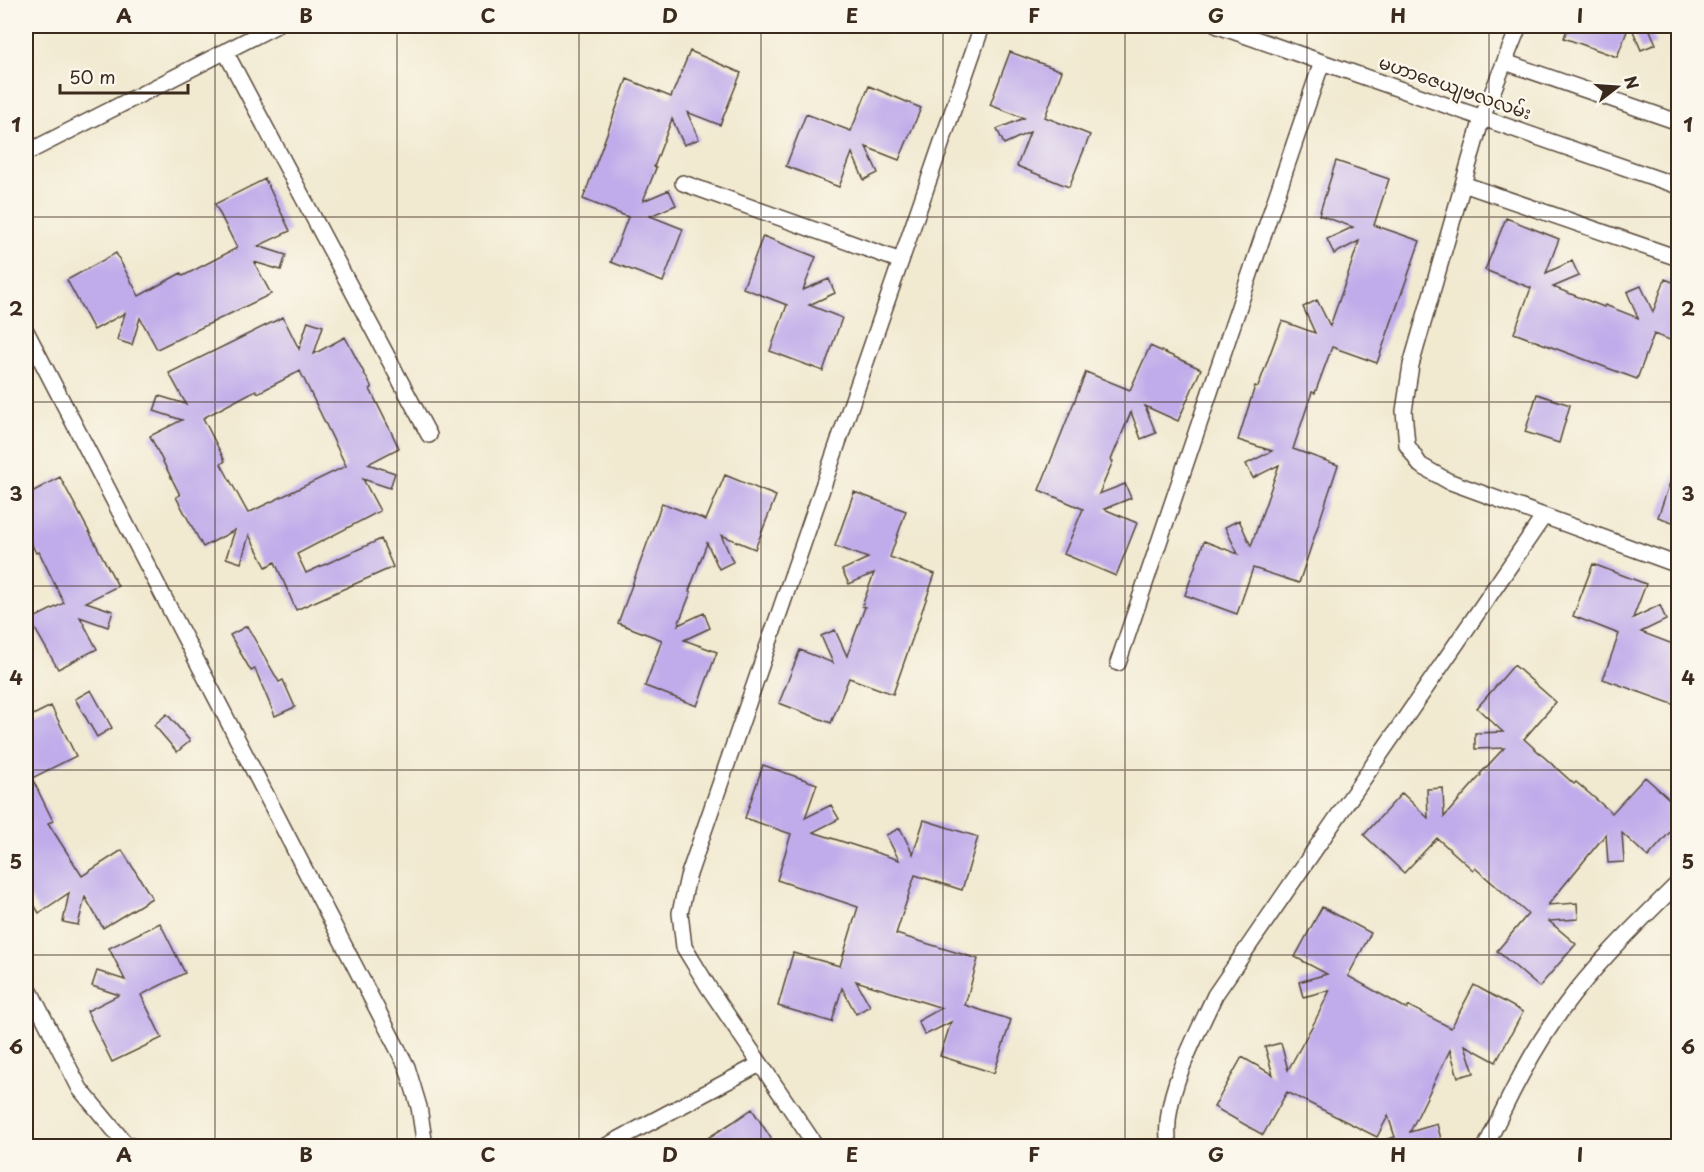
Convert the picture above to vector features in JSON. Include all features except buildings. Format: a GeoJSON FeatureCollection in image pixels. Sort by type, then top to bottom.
{"type":"FeatureCollection","features":[{"type":"Feature","properties":{"kind":"street"},"geometry":{"type":"LineString","coordinates":[[26,153],[274,26]]}},
{"type":"Feature","properties":{"kind":"street"},"geometry":{"type":"LineString","coordinates":[[816,1146],[684,946],[680,913],[688,877],[982,26]]}},
{"type":"Feature","properties":{"kind":"street","name":"မဟာဇေယျဗလလမ်း"},"geometry":{"type":"LineString","coordinates":[[1218,26],[1678,186]]}},
{"type":"Feature","properties":{"kind":"street"},"geometry":{"type":"LineString","coordinates":[[1519,26],[1482,118],[1411,365],[1404,411],[1407,445],[1420,465],[1448,481],[1678,565]]}},
{"type":"Feature","properties":{"kind":"street"},"geometry":{"type":"LineString","coordinates":[[225,51],[429,435]]}},
{"type":"Feature","properties":{"kind":"street"},"geometry":{"type":"LineString","coordinates":[[1118,663],[1322,62]]}},
{"type":"Feature","properties":{"kind":"street"},"geometry":{"type":"LineString","coordinates":[[1504,62],[1678,122]]}},
{"type":"Feature","properties":{"kind":"street"},"geometry":{"type":"LineString","coordinates":[[683,183],[901,261]]}},
{"type":"Feature","properties":{"kind":"street"},"geometry":{"type":"LineString","coordinates":[[1463,184],[1678,258]]}},
{"type":"Feature","properties":{"kind":"street"},"geometry":{"type":"LineString","coordinates":[[26,331],[407,1067],[419,1107],[424,1146]]}},
{"type":"Feature","properties":{"kind":"street"},"geometry":{"type":"LineString","coordinates":[[1169,1146],[1169,1110],[1184,1065],[1215,995],[1544,516]]}},
{"type":"Feature","properties":{"kind":"street"},"geometry":{"type":"LineString","coordinates":[[1486,1146],[1543,1038],[1564,1006],[1622,940],[1678,883]]}},
{"type":"Feature","properties":{"kind":"street"},"geometry":{"type":"LineString","coordinates":[[26,983],[80,1089],[124,1142],[131,1146]]}},
{"type":"Feature","properties":{"kind":"street"},"geometry":{"type":"LineString","coordinates":[[606,1146],[760,1064]]}}]}
